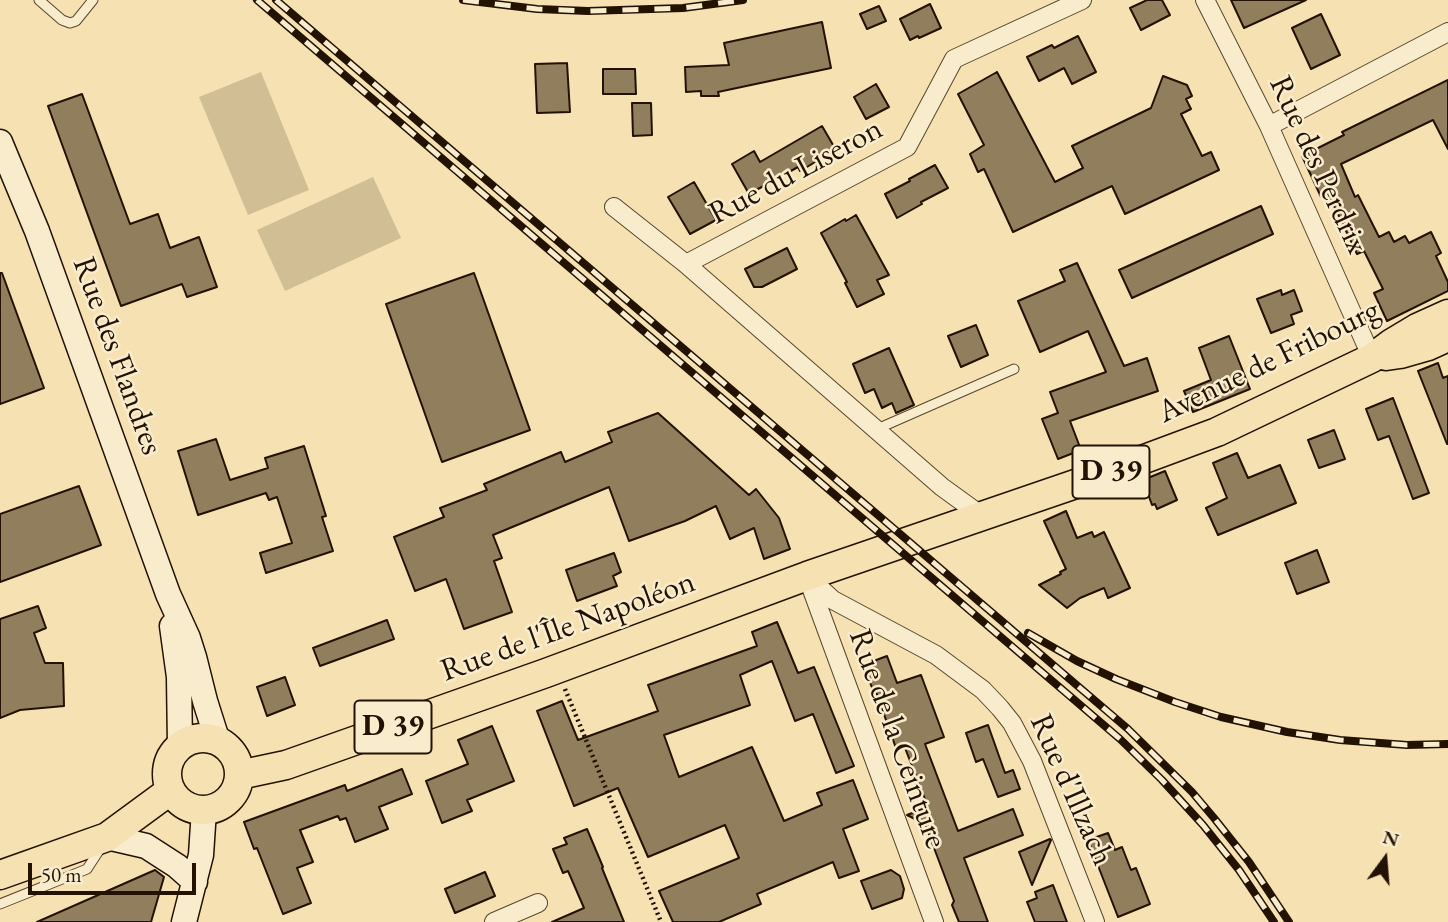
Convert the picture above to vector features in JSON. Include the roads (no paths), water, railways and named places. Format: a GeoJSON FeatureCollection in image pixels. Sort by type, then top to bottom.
{"type":"FeatureCollection","features":[{"type":"Feature","properties":{"kind":"main road","name":"Avenue de Fribourg"},"geometry":{"type":"LineString","coordinates":[[841,564],[1096,477],[1217,432],[1372,358],[1417,328],[1448,314]]}},
{"type":"Feature","properties":{"kind":"main road","name":"D 39"},"geometry":{"type":"LineString","coordinates":[[1372,358],[1400,354],[1448,337]]}},
{"type":"Feature","properties":{"kind":"main road","name":"Rue de l'Île Napoléon"},"geometry":{"type":"LineString","coordinates":[[239,775],[286,765],[841,564]]}},
{"type":"Feature","properties":{"kind":"main road"},"geometry":{"type":"LineString","coordinates":[[199,738],[218,742],[227,748],[237,765],[239,775],[232,796],[214,808],[204,810],[184,805],[176,799],[168,783],[167,769],[171,757],[180,746],[199,738]]}},
{"type":"Feature","properties":{"kind":"main road"},"geometry":{"type":"LineString","coordinates":[[0,874],[107,837],[170,790]]}},
{"type":"Feature","properties":{"kind":"street","name":"Rue du Liseron"},"geometry":{"type":"LineString","coordinates":[[686,264],[907,147],[954,59],[1082,0]]}},
{"type":"Feature","properties":{"kind":"street","name":"Rue des Perdrix"},"geometry":{"type":"LineString","coordinates":[[1205,0],[1269,126],[1372,358]]}},
{"type":"Feature","properties":{"kind":"street"},"geometry":{"type":"LineString","coordinates":[[1269,126],[1448,32]]}},
{"type":"Feature","properties":{"kind":"street","name":"Rue des Flandres"},"geometry":{"type":"LineString","coordinates":[[0,142],[37,231],[168,594],[188,638],[218,742]]}},
{"type":"Feature","properties":{"kind":"street"},"geometry":{"type":"LineString","coordinates":[[614,206],[686,264],[942,487],[982,516]]}},
{"type":"Feature","properties":{"kind":"street","name":"Rue de la Ceinture"},"geometry":{"type":"LineString","coordinates":[[807,576],[934,922]]}},
{"type":"Feature","properties":{"kind":"street","name":"Rue d'Illzach"},"geometry":{"type":"LineString","coordinates":[[807,576],[833,600],[936,655],[984,690],[1000,708],[1017,731],[1032,761],[1095,922]]}},
{"type":"Feature","properties":{"kind":"street","name":"Rue des Flandres"},"geometry":{"type":"LineString","coordinates":[[168,594],[179,677],[180,746]]}},
{"type":"Feature","properties":{"kind":"street"},"geometry":{"type":"LineString","coordinates":[[184,922],[201,855],[204,810]]}},
{"type":"Feature","properties":{"kind":"street"},"geometry":{"type":"LineString","coordinates":[[107,837],[146,846],[177,866],[195,882]]}},
{"type":"Feature","properties":{"kind":"street"},"geometry":{"type":"LineString","coordinates":[[494,922],[538,903]]}},
{"type":"Feature","properties":{"kind":"lane"},"geometry":{"type":"LineString","coordinates":[[39,0],[62,20],[70,23],[76,21],[93,0]]}},
{"type":"Feature","properties":{"kind":"lane"},"geometry":{"type":"LineString","coordinates":[[877,429],[1014,369]]}},
{"type":"Feature","properties":{"kind":"lane"},"geometry":{"type":"LineString","coordinates":[[0,904],[87,869],[107,837]]}},
{"type":"Feature","properties":{"kind":"railway"},"geometry":{"type":"LineString","coordinates":[[257,0],[1120,739],[1203,825],[1239,870],[1274,922]]}},
{"type":"Feature","properties":{"kind":"railway"},"geometry":{"type":"LineString","coordinates":[[276,0],[1128,729],[1192,792],[1214,818],[1249,862],[1289,922]]}},
{"type":"Feature","properties":{"kind":"railway"},"geometry":{"type":"LineString","coordinates":[[463,0],[537,9],[588,11],[683,8],[743,0]]}},
{"type":"Feature","properties":{"kind":"railway"},"geometry":{"type":"LineString","coordinates":[[1028,633],[1077,661],[1116,679],[1221,717],[1287,732],[1340,740],[1407,745],[1448,744]]}}]}
